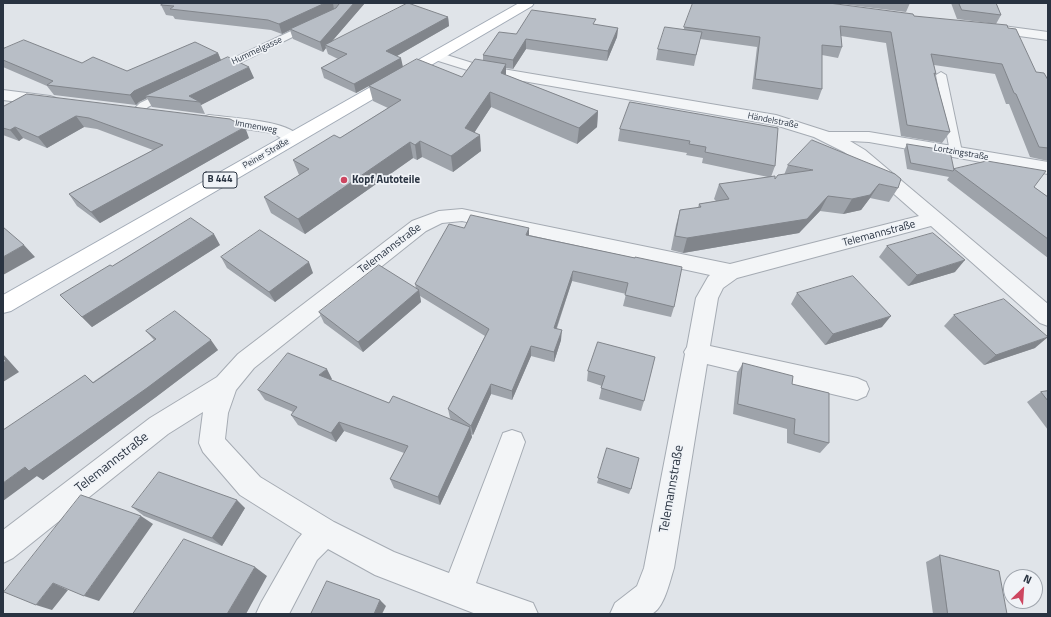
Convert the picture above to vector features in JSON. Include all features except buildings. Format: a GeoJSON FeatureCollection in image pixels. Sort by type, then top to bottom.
{"type":"FeatureCollection","features":[{"type":"Feature","properties":{"kind":"main road","name":"Peiner Straße"},"geometry":{"type":"LineString","coordinates":[[3,305],[528,3]]}},
{"type":"Feature","properties":{"kind":"street"},"geometry":{"type":"LineString","coordinates":[[978,27],[1048,36]]}},
{"type":"Feature","properties":{"kind":"street","name":"Händelstraße"},"geometry":{"type":"LineString","coordinates":[[437,56],[477,69],[776,120],[806,128],[827,136],[844,144],[859,154],[1048,316]]}},
{"type":"Feature","properties":{"kind":"street"},"geometry":{"type":"LineString","coordinates":[[3,95],[66,103]]}},
{"type":"Feature","properties":{"kind":"street"},"geometry":{"type":"LineString","coordinates":[[122,109],[161,114]]}},
{"type":"Feature","properties":{"kind":"street","name":"Immenweg"},"geometry":{"type":"LineString","coordinates":[[193,118],[264,126],[277,129],[293,138]]}},
{"type":"Feature","properties":{"kind":"street","name":"Lortzingstraße"},"geometry":{"type":"LineString","coordinates":[[827,136],[869,137],[1048,168]]}},
{"type":"Feature","properties":{"kind":"street","name":"Telemannstraße"},"geometry":{"type":"LineString","coordinates":[[3,548],[159,426],[226,384],[246,361],[419,226],[438,217],[462,216],[730,272]]}},
{"type":"Feature","properties":{"kind":"street","name":"Telemannstraße"},"geometry":{"type":"LineString","coordinates":[[626,614],[649,596],[659,568],[696,352],[707,298],[715,283],[730,272],[934,219]]}},
{"type":"Feature","properties":{"kind":"street"},"geometry":{"type":"LineString","coordinates":[[696,352],[857,389]]}},
{"type":"Feature","properties":{"kind":"street","name":"Telemannstraße"},"geometry":{"type":"LineString","coordinates":[[226,384],[215,413],[212,443],[250,486],[324,532],[386,564],[457,592],[522,614]]}},
{"type":"Feature","properties":{"kind":"street"},"geometry":{"type":"LineString","coordinates":[[457,592],[512,442]]}},
{"type":"Feature","properties":{"kind":"street"},"geometry":{"type":"LineString","coordinates":[[272,614],[307,550],[324,532]]}},
{"type":"Feature","properties":{"kind":"lane","name":"Hummelgasse"},"geometry":{"type":"LineString","coordinates":[[207,74],[321,20]]}},
{"type":"Feature","properties":{"kind":"lane"},"geometry":{"type":"LineString","coordinates":[[941,75],[956,152]]}},
{"type":"Feature","properties":{"kind":"lane"},"geometry":{"type":"LineString","coordinates":[[138,111],[144,104],[179,88]]}},
{"type":"Feature","properties":{"kind":"place","name":"Kopf Autoteile"},"geometry":{"type":"Point","coordinates":[344,180]}}]}
